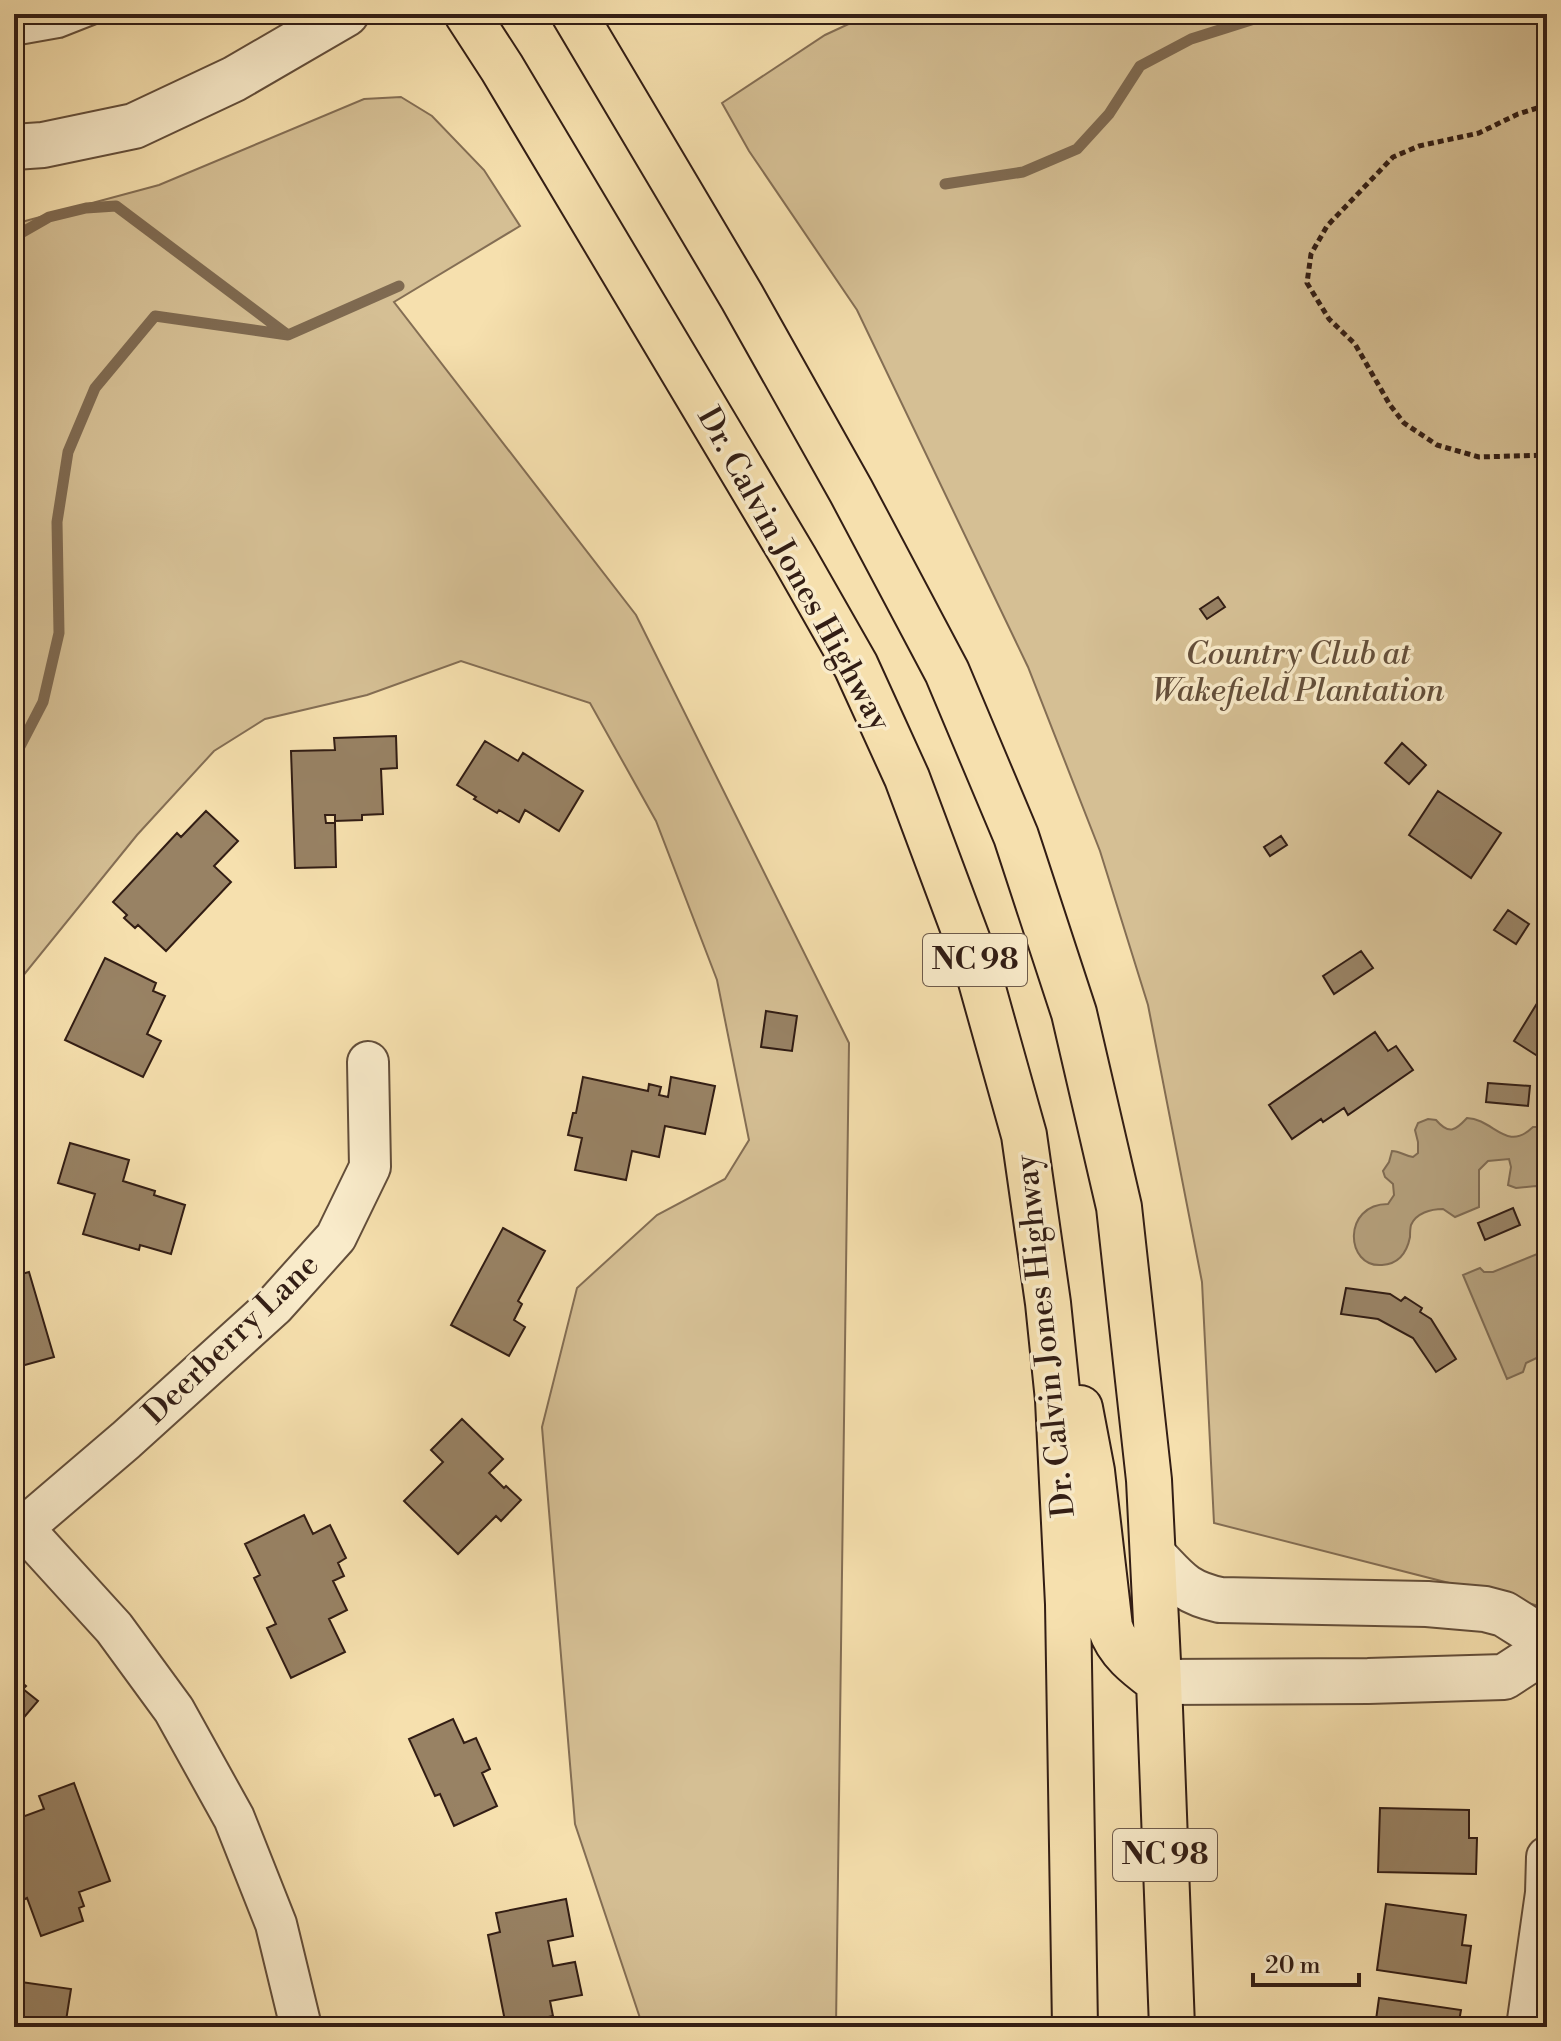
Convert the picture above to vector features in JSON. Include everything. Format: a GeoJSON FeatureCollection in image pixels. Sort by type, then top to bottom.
{"type":"FeatureCollection","features":[{"type":"Feature","properties":{"kind":"highway","name":"Dr. Calvin Jones Highway"},"geometry":{"type":"LineString","coordinates":[[467,14],[856,666],[907,778],[975,960],[1024,1135],[1048,1303],[1058,1400],[1068,1604],[1075,2027]]}},
{"type":"Feature","properties":{"kind":"highway","name":"NC 98"},"geometry":{"type":"LineString","coordinates":[[574,14],[742,297],[851,491],[947,672],[1016,836],[1074,1013],[1119,1207],[1149,1480],[1172,2027]]}},
{"type":"Feature","properties":{"kind":"highway"},"geometry":{"type":"LineString","coordinates":[[1024,1135],[1092,1471],[1110,1627],[1124,1653],[1159,1682]]}},
{"type":"Feature","properties":{"kind":"street"},"geometry":{"type":"LineString","coordinates":[[14,147],[43,145],[134,126],[234,79],[346,14]]}},
{"type":"Feature","properties":{"kind":"street","name":"Deerberry Lane"},"geometry":{"type":"LineString","coordinates":[[18,1525],[126,1440],[274,1306],[336,1237],[370,1167],[368,1062]]}},
{"type":"Feature","properties":{"kind":"street"},"geometry":{"type":"LineString","coordinates":[[18,1525],[114,1628],[174,1710],[234,1818],[276,1924],[301,2027]]}},
{"type":"Feature","properties":{"kind":"street"},"geometry":{"type":"LineString","coordinates":[[1154,1556],[1182,1585],[1199,1595],[1220,1600],[1427,1604],[1485,1609],[1504,1614],[1547,1641]]}},
{"type":"Feature","properties":{"kind":"street"},"geometry":{"type":"LineString","coordinates":[[1159,1682],[1504,1677],[1547,1649]]}},
{"type":"Feature","properties":{"kind":"street"},"geometry":{"type":"LineString","coordinates":[[1527,2027],[1546,1893],[1547,1857]]}},
{"type":"Feature","properties":{"kind":"lane"},"geometry":{"type":"LineString","coordinates":[[14,35],[59,27],[92,14]]}},
{"type":"Feature","properties":{"kind":"path"},"geometry":{"type":"LineString","coordinates":[[1547,105],[1518,114],[1479,133],[1419,146],[1393,157],[1327,226],[1311,254],[1307,283],[1329,319],[1355,344],[1390,405],[1404,423],[1437,445],[1479,457],[1547,455]]}},
{"type":"Feature","properties":{"kind":"green space","name":"Country Club at Wakefield Plantation"},"geometry":{"type":"Polygon","coordinates":[[[893,14],[1547,14],[1547,1608],[1214,1523],[1202,1282],[1148,1005],[1100,851],[1028,667],[857,310],[749,151],[722,103],[825,35],[855,21],[893,14]]]}},
{"type":"Feature","properties":{"kind":"green space"},"geometry":{"type":"Polygon","coordinates":[[[401,97],[432,116],[484,170],[520,226],[394,302],[636,615],[849,1043],[836,2027],[643,2027],[575,1824],[542,1427],[577,1288],[657,1215],[725,1179],[749,1140],[717,980],[656,821],[590,703],[461,661],[367,695],[265,719],[214,751],[137,835],[14,987],[14,224],[159,185],[364,99],[401,97]]]}},
{"type":"Feature","properties":{"kind":"shaded area"},"geometry":{"type":"Polygon","coordinates":[[[1467,1118],[1507,1136],[1524,1134],[1533,1127],[1547,1129],[1547,1188],[1508,1185],[1509,1159],[1488,1161],[1479,1170],[1479,1207],[1455,1217],[1443,1209],[1420,1215],[1411,1225],[1404,1252],[1393,1262],[1382,1265],[1370,1263],[1361,1257],[1354,1236],[1356,1224],[1362,1214],[1373,1207],[1388,1204],[1394,1195],[1393,1184],[1383,1171],[1392,1151],[1413,1157],[1418,1153],[1415,1130],[1418,1123],[1436,1120],[1452,1130],[1467,1118]]]}},
{"type":"Feature","properties":{"kind":"shaded area"},"geometry":{"type":"Polygon","coordinates":[[[1547,1250],[1547,1353],[1526,1363],[1523,1372],[1507,1379],[1463,1275],[1480,1268],[1484,1272],[1493,1272],[1547,1250]]]}},
{"type":"Feature","properties":{"kind":"building"},"geometry":{"type":"Polygon","coordinates":[[[1218,597],[1225,607],[1207,619],[1200,609],[1218,597]]]}},
{"type":"Feature","properties":{"kind":"building"},"geometry":{"type":"Polygon","coordinates":[[[396,736],[397,768],[381,769],[383,814],[362,815],[362,820],[335,821],[335,815],[325,815],[326,823],[335,823],[336,867],[295,868],[291,751],[335,750],[334,738],[396,736]]]}},
{"type":"Feature","properties":{"kind":"building"},"geometry":{"type":"Polygon","coordinates":[[[485,741],[518,761],[523,753],[583,791],[559,831],[525,810],[519,822],[499,810],[497,813],[457,785],[485,741]]]}},
{"type":"Feature","properties":{"kind":"building"},"geometry":{"type":"Polygon","coordinates":[[[1402,743],[1426,765],[1409,784],[1385,763],[1402,743]]]}},
{"type":"Feature","properties":{"kind":"building"},"geometry":{"type":"Polygon","coordinates":[[[1438,791],[1501,833],[1471,878],[1409,835],[1438,791]]]}},
{"type":"Feature","properties":{"kind":"building"},"geometry":{"type":"Polygon","coordinates":[[[206,811],[238,841],[214,866],[231,882],[166,951],[138,925],[135,928],[124,918],[127,915],[113,902],[177,833],[181,837],[206,811]]]}},
{"type":"Feature","properties":{"kind":"building"},"geometry":{"type":"Polygon","coordinates":[[[1281,836],[1287,845],[1270,856],[1264,847],[1281,836]]]}},
{"type":"Feature","properties":{"kind":"building"},"geometry":{"type":"Polygon","coordinates":[[[1508,910],[1529,924],[1516,944],[1494,930],[1508,910]]]}},
{"type":"Feature","properties":{"kind":"building"},"geometry":{"type":"Polygon","coordinates":[[[1361,951],[1373,968],[1334,994],[1323,976],[1361,951]]]}},
{"type":"Feature","properties":{"kind":"building"},"geometry":{"type":"Polygon","coordinates":[[[105,958],[156,983],[153,991],[165,996],[147,1034],[161,1041],[143,1077],[65,1040],[105,958]]]}},
{"type":"Feature","properties":{"kind":"building"},"geometry":{"type":"Polygon","coordinates":[[[1547,987],[1547,1062],[1514,1041],[1547,987]]]}},
{"type":"Feature","properties":{"kind":"building"},"geometry":{"type":"Polygon","coordinates":[[[766,1011],[797,1016],[792,1051],[761,1047],[766,1011]]]}},
{"type":"Feature","properties":{"kind":"building"},"geometry":{"type":"Polygon","coordinates":[[[1375,1032],[1388,1051],[1396,1046],[1413,1070],[1348,1115],[1344,1108],[1292,1139],[1269,1105],[1375,1032]]]}},
{"type":"Feature","properties":{"kind":"building"},"geometry":{"type":"Polygon","coordinates":[[[583,1077],[648,1091],[649,1084],[661,1087],[659,1095],[668,1097],[671,1077],[715,1086],[705,1134],[665,1126],[659,1157],[632,1151],[626,1180],[575,1170],[582,1138],[568,1135],[583,1077]]]}},
{"type":"Feature","properties":{"kind":"building"},"geometry":{"type":"Polygon","coordinates":[[[1488,1083],[1530,1086],[1528,1106],[1486,1102],[1488,1083]]]}},
{"type":"Feature","properties":{"kind":"building"},"geometry":{"type":"Polygon","coordinates":[[[70,1143],[129,1160],[123,1181],[185,1205],[171,1254],[140,1245],[139,1250],[83,1234],[95,1194],[58,1183],[70,1143]]]}},
{"type":"Feature","properties":{"kind":"building"},"geometry":{"type":"Polygon","coordinates":[[[1513,1208],[1520,1225],[1485,1240],[1478,1223],[1513,1208]]]}},
{"type":"Feature","properties":{"kind":"building"},"geometry":{"type":"Polygon","coordinates":[[[503,1228],[545,1251],[518,1301],[522,1304],[514,1320],[525,1327],[509,1356],[451,1325],[503,1228]]]}},
{"type":"Feature","properties":{"kind":"building"},"geometry":{"type":"Polygon","coordinates":[[[29,1272],[54,1357],[14,1368],[14,1276],[29,1272]]]}},
{"type":"Feature","properties":{"kind":"building"},"geometry":{"type":"Polygon","coordinates":[[[1346,1288],[1390,1294],[1401,1301],[1405,1297],[1422,1308],[1420,1312],[1431,1319],[1456,1359],[1436,1372],[1413,1338],[1378,1319],[1341,1314],[1346,1288]]]}},
{"type":"Feature","properties":{"kind":"building"},"geometry":{"type":"Polygon","coordinates":[[[1547,1363],[1547,1383],[1545,1384],[1538,1367],[1547,1363]]]}},
{"type":"Feature","properties":{"kind":"building"},"geometry":{"type":"Polygon","coordinates":[[[462,1419],[503,1459],[489,1473],[521,1500],[501,1521],[496,1516],[458,1554],[404,1501],[443,1462],[431,1450],[462,1419]]]}},
{"type":"Feature","properties":{"kind":"building"},"geometry":{"type":"Polygon","coordinates":[[[304,1515],[313,1534],[330,1525],[346,1558],[338,1563],[344,1576],[333,1581],[347,1610],[329,1619],[345,1652],[291,1678],[267,1628],[276,1624],[254,1578],[260,1575],[245,1544],[304,1515]]]}},
{"type":"Feature","properties":{"kind":"building"},"geometry":{"type":"Polygon","coordinates":[[[14,1676],[26,1686],[23,1689],[38,1701],[14,1729],[14,1676]]]}},
{"type":"Feature","properties":{"kind":"building"},"geometry":{"type":"Polygon","coordinates":[[[453,1719],[464,1743],[476,1738],[490,1769],[482,1773],[497,1806],[454,1826],[440,1794],[435,1796],[409,1739],[453,1719]]]}},
{"type":"Feature","properties":{"kind":"building"},"geometry":{"type":"Polygon","coordinates":[[[74,1783],[110,1881],[79,1892],[84,1906],[79,1908],[83,1921],[41,1936],[14,1874],[14,1820],[44,1809],[39,1796],[74,1783]]]}},
{"type":"Feature","properties":{"kind":"building"},"geometry":{"type":"Polygon","coordinates":[[[1380,1808],[1469,1810],[1469,1838],[1477,1838],[1476,1874],[1378,1872],[1380,1808]]]}},
{"type":"Feature","properties":{"kind":"building"},"geometry":{"type":"Polygon","coordinates":[[[566,1899],[573,1936],[548,1941],[553,1966],[575,1962],[582,1995],[550,2001],[553,2016],[506,2026],[488,1935],[500,1932],[496,1913],[566,1899]]]}},
{"type":"Feature","properties":{"kind":"building"},"geometry":{"type":"Polygon","coordinates":[[[1386,1904],[1466,1915],[1462,1945],[1471,1946],[1466,1983],[1377,1970],[1386,1904]]]}},
{"type":"Feature","properties":{"kind":"building"},"geometry":{"type":"Polygon","coordinates":[[[14,1981],[71,1989],[65,2027],[14,2027],[14,1981]]]}},
{"type":"Feature","properties":{"kind":"building"},"geometry":{"type":"Polygon","coordinates":[[[1379,1998],[1461,2010],[1458,2027],[1375,2027],[1379,1998]]]}},
{"type":"Feature","properties":{"kind":"waterway"},"geometry":{"type":"LineString","coordinates":[[945,184],[1023,172],[1077,149],[1109,114],[1140,66],[1191,39],[1270,14]]}},
{"type":"Feature","properties":{"kind":"waterway"},"geometry":{"type":"LineString","coordinates":[[14,237],[49,217],[86,208],[116,206],[285,333]]}},
{"type":"Feature","properties":{"kind":"waterway"},"geometry":{"type":"LineString","coordinates":[[14,758],[43,702],[59,633],[57,522],[68,452],[95,388],[155,316],[288,335],[399,286]]}}]}
